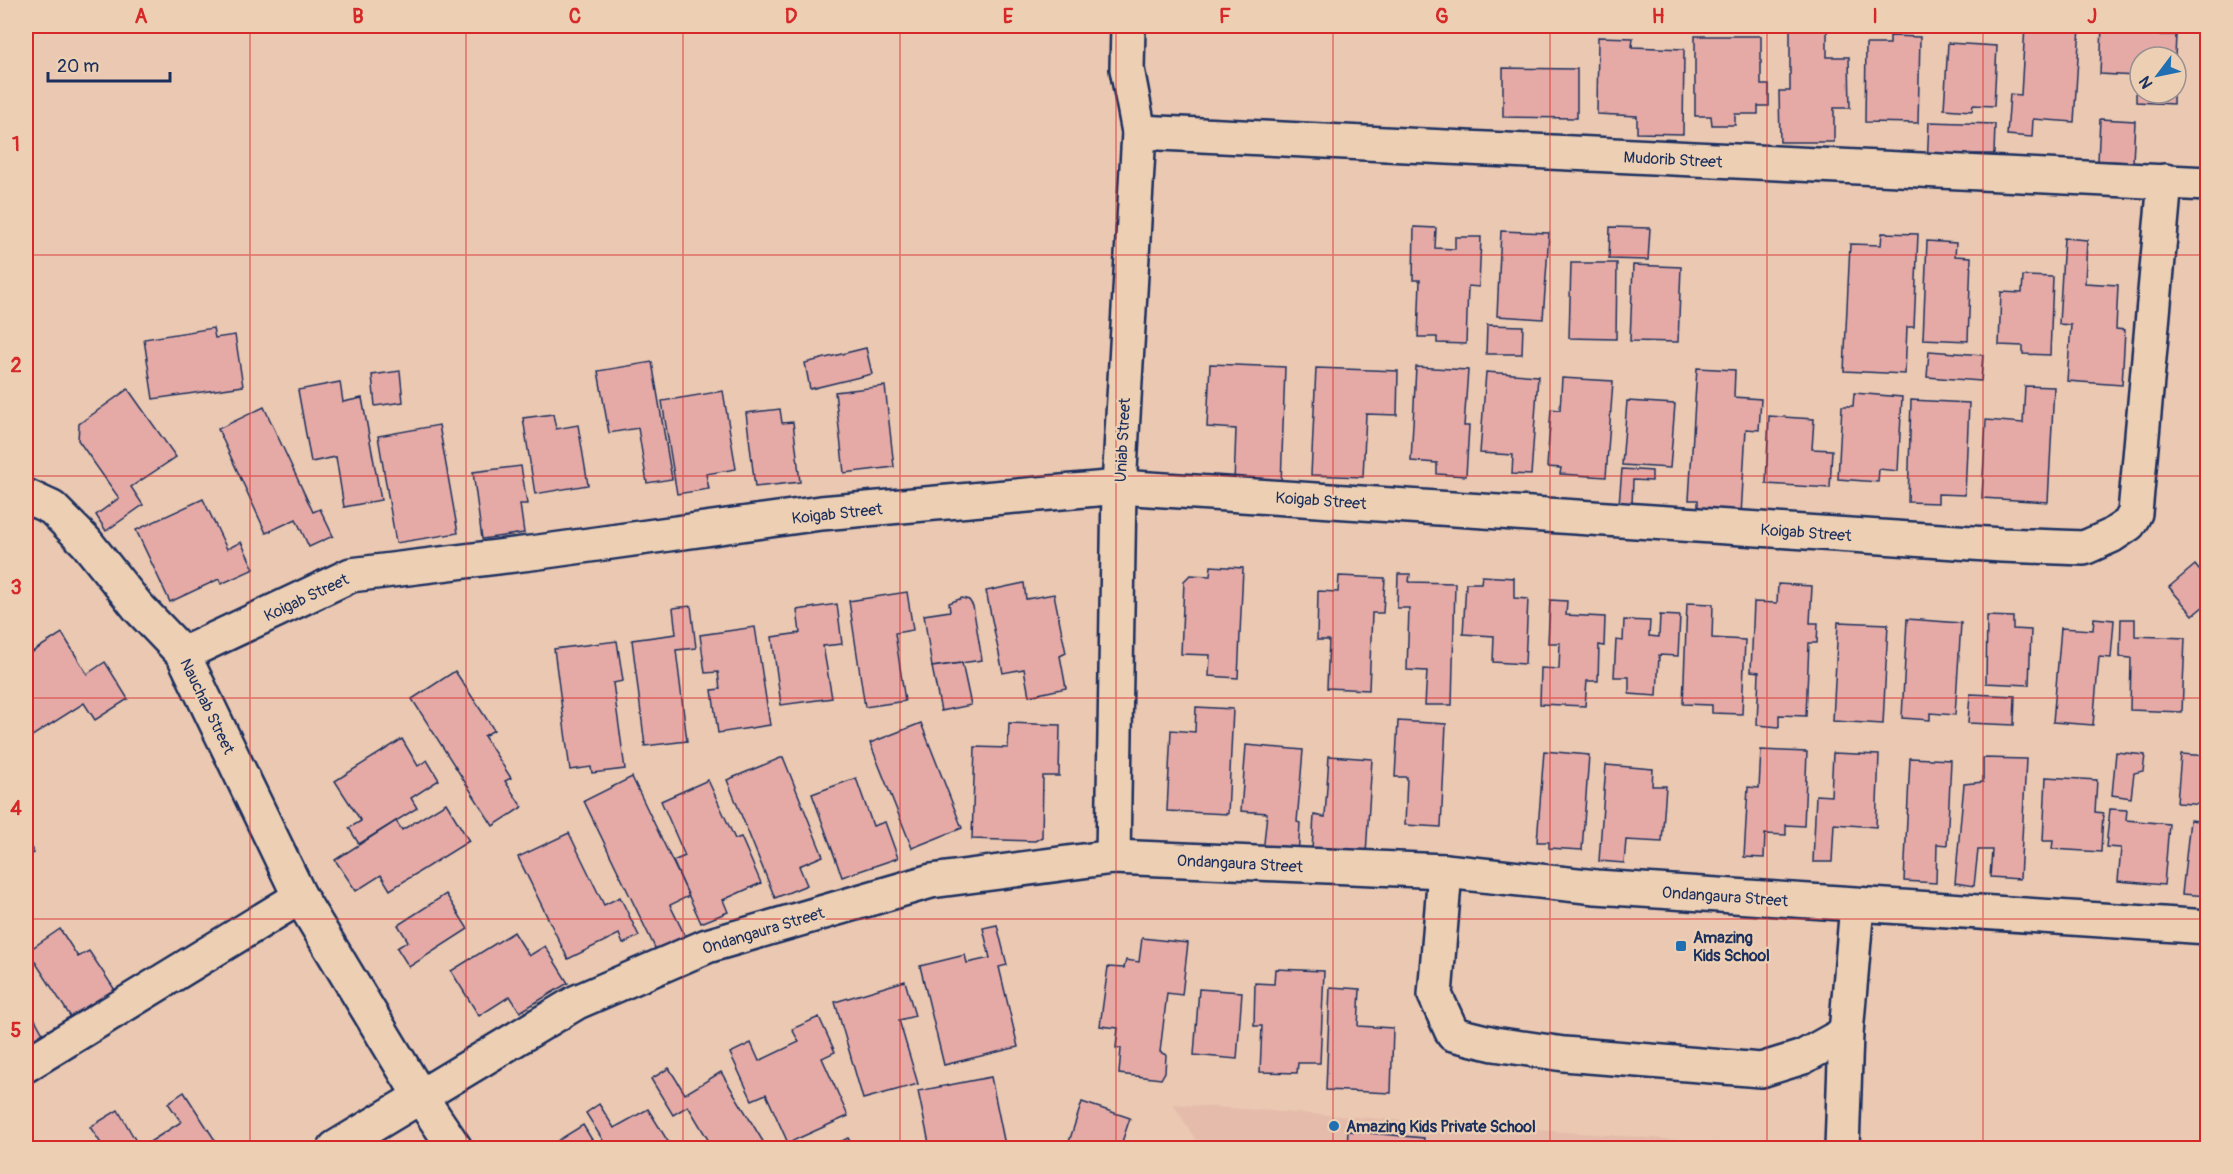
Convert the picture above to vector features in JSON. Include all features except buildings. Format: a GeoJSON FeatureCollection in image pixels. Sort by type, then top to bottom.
{"type":"FeatureCollection","features":[{"type":"Feature","properties":{"kind":"street","name":"Uniab Street"},"geometry":{"type":"LineString","coordinates":[[1113,857],[1119,487],[1139,132],[1127,69],[1128,26]]}},
{"type":"Feature","properties":{"kind":"street","name":"Mudorib Street"},"geometry":{"type":"LineString","coordinates":[[1139,132],[2208,184]]}},
{"type":"Feature","properties":{"kind":"street","name":"Koigab Street"},"geometry":{"type":"LineString","coordinates":[[183,654],[351,575],[821,513],[1119,487],[2002,545],[2084,548],[2112,536],[2129,524],[2135,513],[2165,181]]}},
{"type":"Feature","properties":{"kind":"street","name":"Nauchab Street"},"geometry":{"type":"LineString","coordinates":[[26,496],[51,508],[86,542],[138,607],[183,654],[300,897],[420,1096],[455,1149]]}},
{"type":"Feature","properties":{"kind":"street","name":"Ondangaura Street"},"geometry":{"type":"LineString","coordinates":[[335,1149],[577,1002],[707,946],[931,881],[1113,857],[1445,871],[1596,887],[2208,927]]}},
{"type":"Feature","properties":{"kind":"street"},"geometry":{"type":"LineString","coordinates":[[1445,871],[1435,995],[1453,1034],[1494,1044],[1564,1054],[1761,1070],[1803,1057],[1846,1033]]}},
{"type":"Feature","properties":{"kind":"street"},"geometry":{"type":"LineString","coordinates":[[26,1065],[300,897]]}},
{"type":"Feature","properties":{"kind":"street"},"geometry":{"type":"LineString","coordinates":[[1842,1149],[1846,1033],[1857,905]]}},
{"type":"Feature","properties":{"kind":"shaded area","name":"Amazing Kids Private School"},"geometry":{"type":"Polygon","coordinates":[[[1173,1104],[1789,1148],[1201,1148],[1173,1104]]]}},
{"type":"Feature","properties":{"kind":"place","name":"Amazing Kids School"},"geometry":{"type":"Point","coordinates":[1681,946]}},
{"type":"Feature","properties":{"kind":"place","name":"Amazing Kids Private School"},"geometry":{"type":"Point","coordinates":[1334,1126]}}]}
